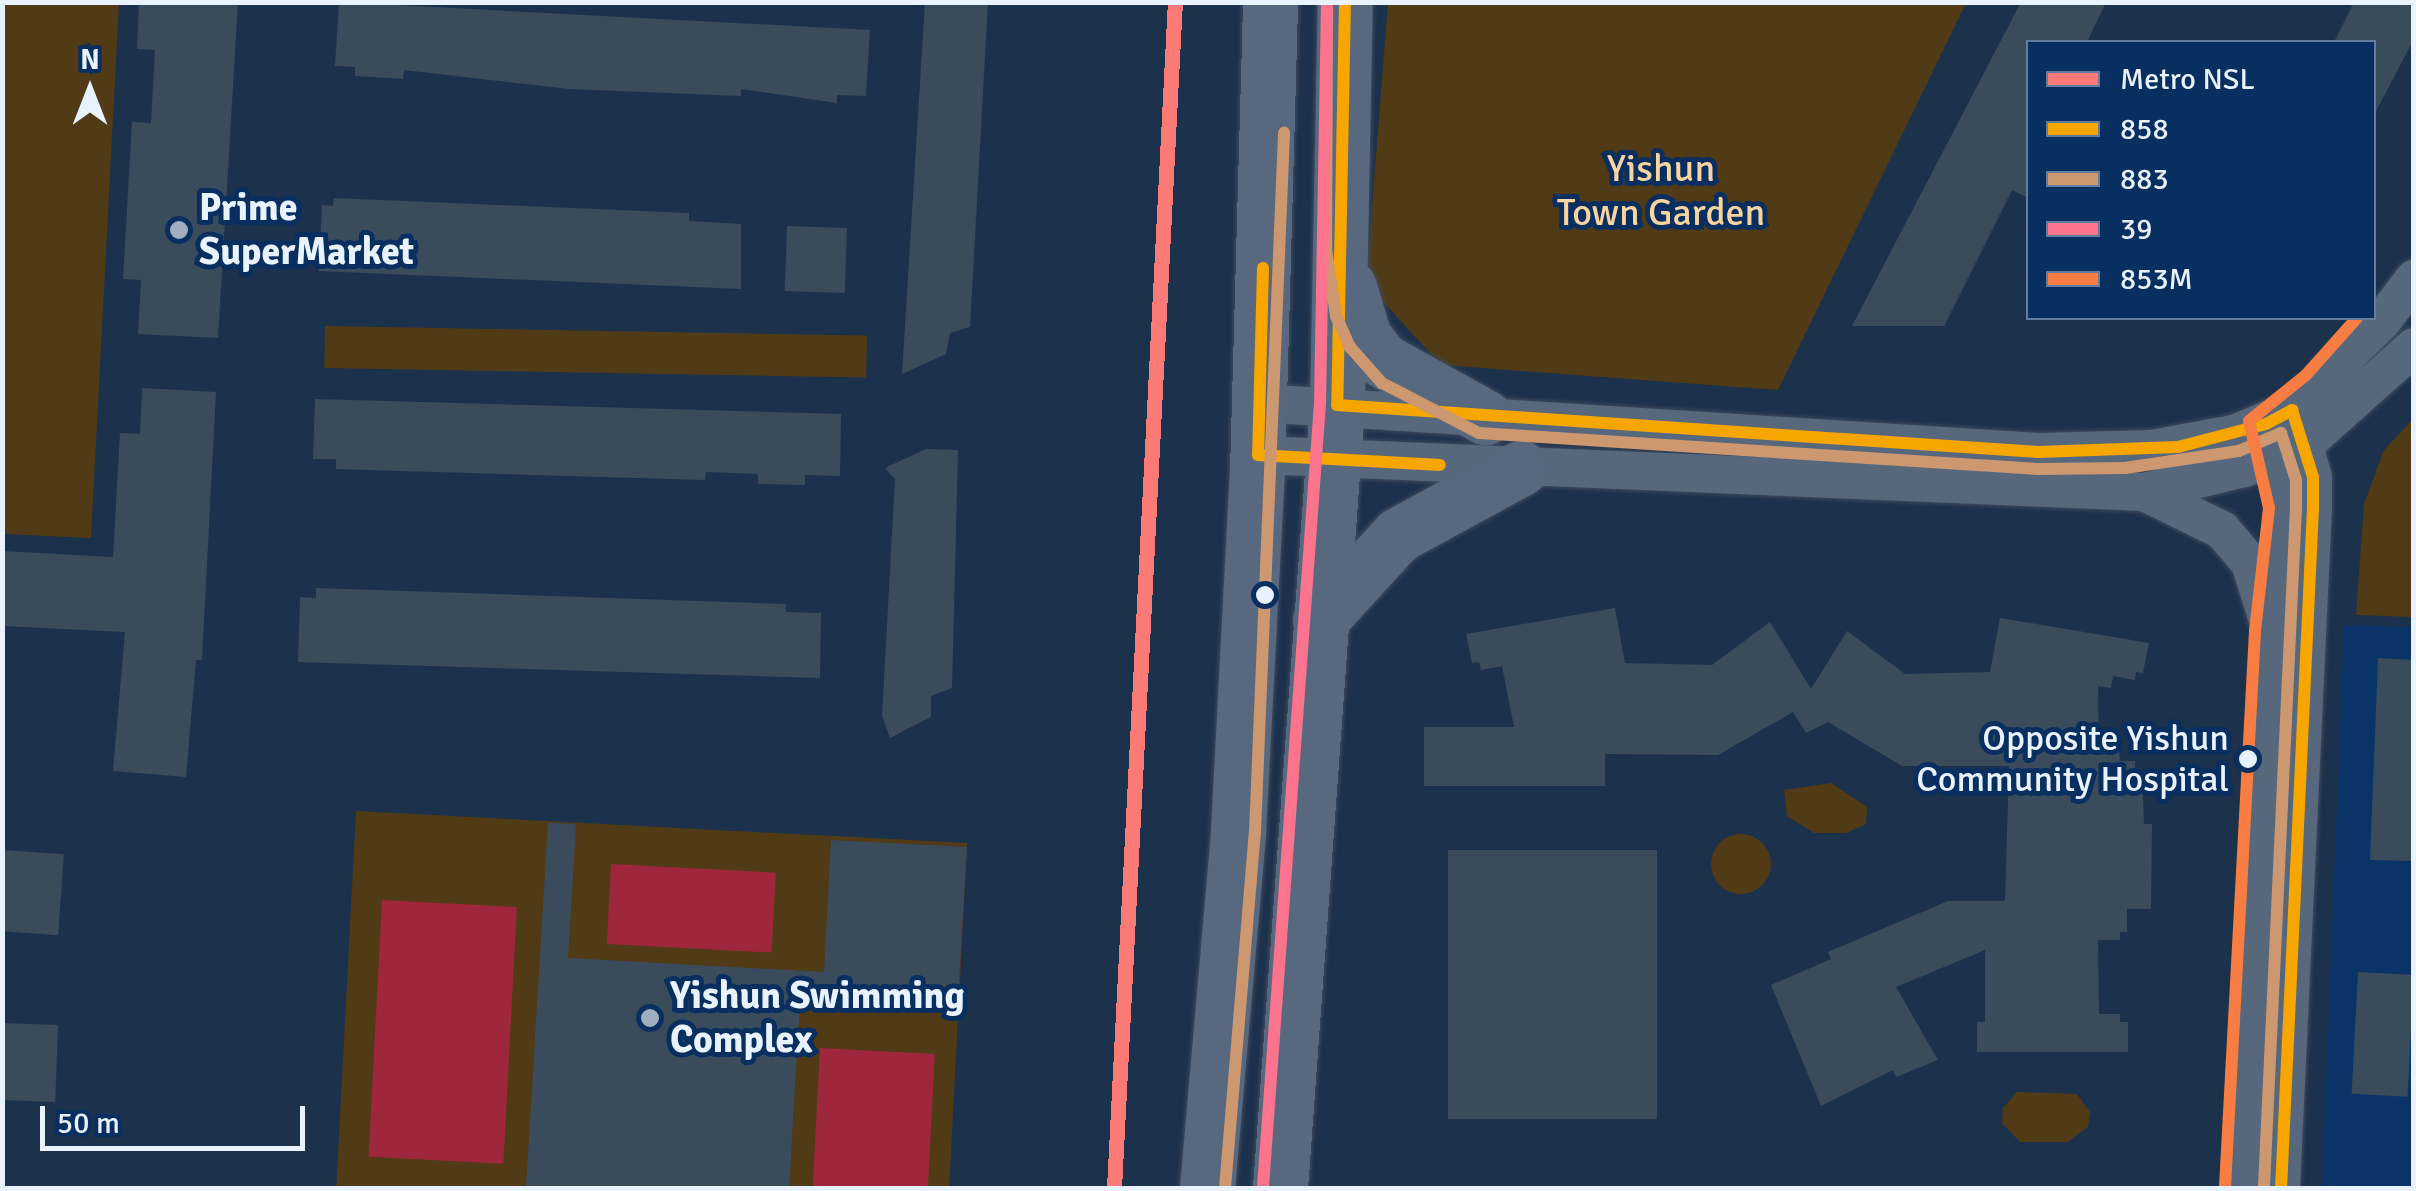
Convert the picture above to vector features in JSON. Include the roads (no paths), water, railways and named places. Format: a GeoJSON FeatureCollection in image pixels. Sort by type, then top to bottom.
{"type":"FeatureCollection","features":[{"type":"Feature","properties":{"kind":"main road"},"geometry":{"type":"LineString","coordinates":[[1207,1188],[1238,832],[1259,429],[1270,2]]}},
{"type":"Feature","properties":{"kind":"main road"},"geometry":{"type":"LineString","coordinates":[[1280,1188],[1338,405],[1345,2]]}},
{"type":"Feature","properties":{"kind":"main road"},"geometry":{"type":"LineString","coordinates":[[1343,249],[1354,312],[1374,350],[1405,377],[1485,417]]}},
{"type":"Feature","properties":{"kind":"main road"},"geometry":{"type":"LineString","coordinates":[[1320,620],[1398,535],[1521,468]]}},
{"type":"Feature","properties":{"kind":"street"},"geometry":{"type":"LineString","coordinates":[[1259,429],[1338,405],[2038,452],[2178,446],[2285,433],[2414,279]]}},
{"type":"Feature","properties":{"kind":"street"},"geometry":{"type":"LineString","coordinates":[[2144,492],[2285,433],[2414,347]]}},
{"type":"Feature","properties":{"kind":"street"},"geometry":{"type":"LineString","coordinates":[[1259,429],[1333,460],[2144,492],[2222,530],[2250,564],[2272,632]]}},
{"type":"Feature","properties":{"kind":"street"},"geometry":{"type":"LineString","coordinates":[[2242,1188],[2272,632],[2287,507],[2285,433]]}},
{"type":"Feature","properties":{"kind":"street"},"geometry":{"type":"LineString","coordinates":[[2281,1188],[2313,508],[2285,433]]}},
{"type":"Feature","properties":{"kind":"metro line","name":"NSL"},"geometry":{"type":"LineString","coordinates":[[1114,1188],[1175,2]]}},
{"type":"Feature","properties":{"kind":"place","name":"Prime SuperMarket"},"geometry":{"type":"Point","coordinates":[179,230]}},
{"type":"Feature","properties":{"kind":"place","name":"Opposite Yishun Community Hospital"},"geometry":{"type":"Point","coordinates":[2248,759]}},
{"type":"Feature","properties":{"kind":"place","name":"Yishun Swimming Complex"},"geometry":{"type":"Point","coordinates":[650,1018]}},
{"type":"Feature","properties":{"kind":"park label","name":"Yishun Town Garden"},"geometry":{"type":"Point","coordinates":[1661,190]}}]}
